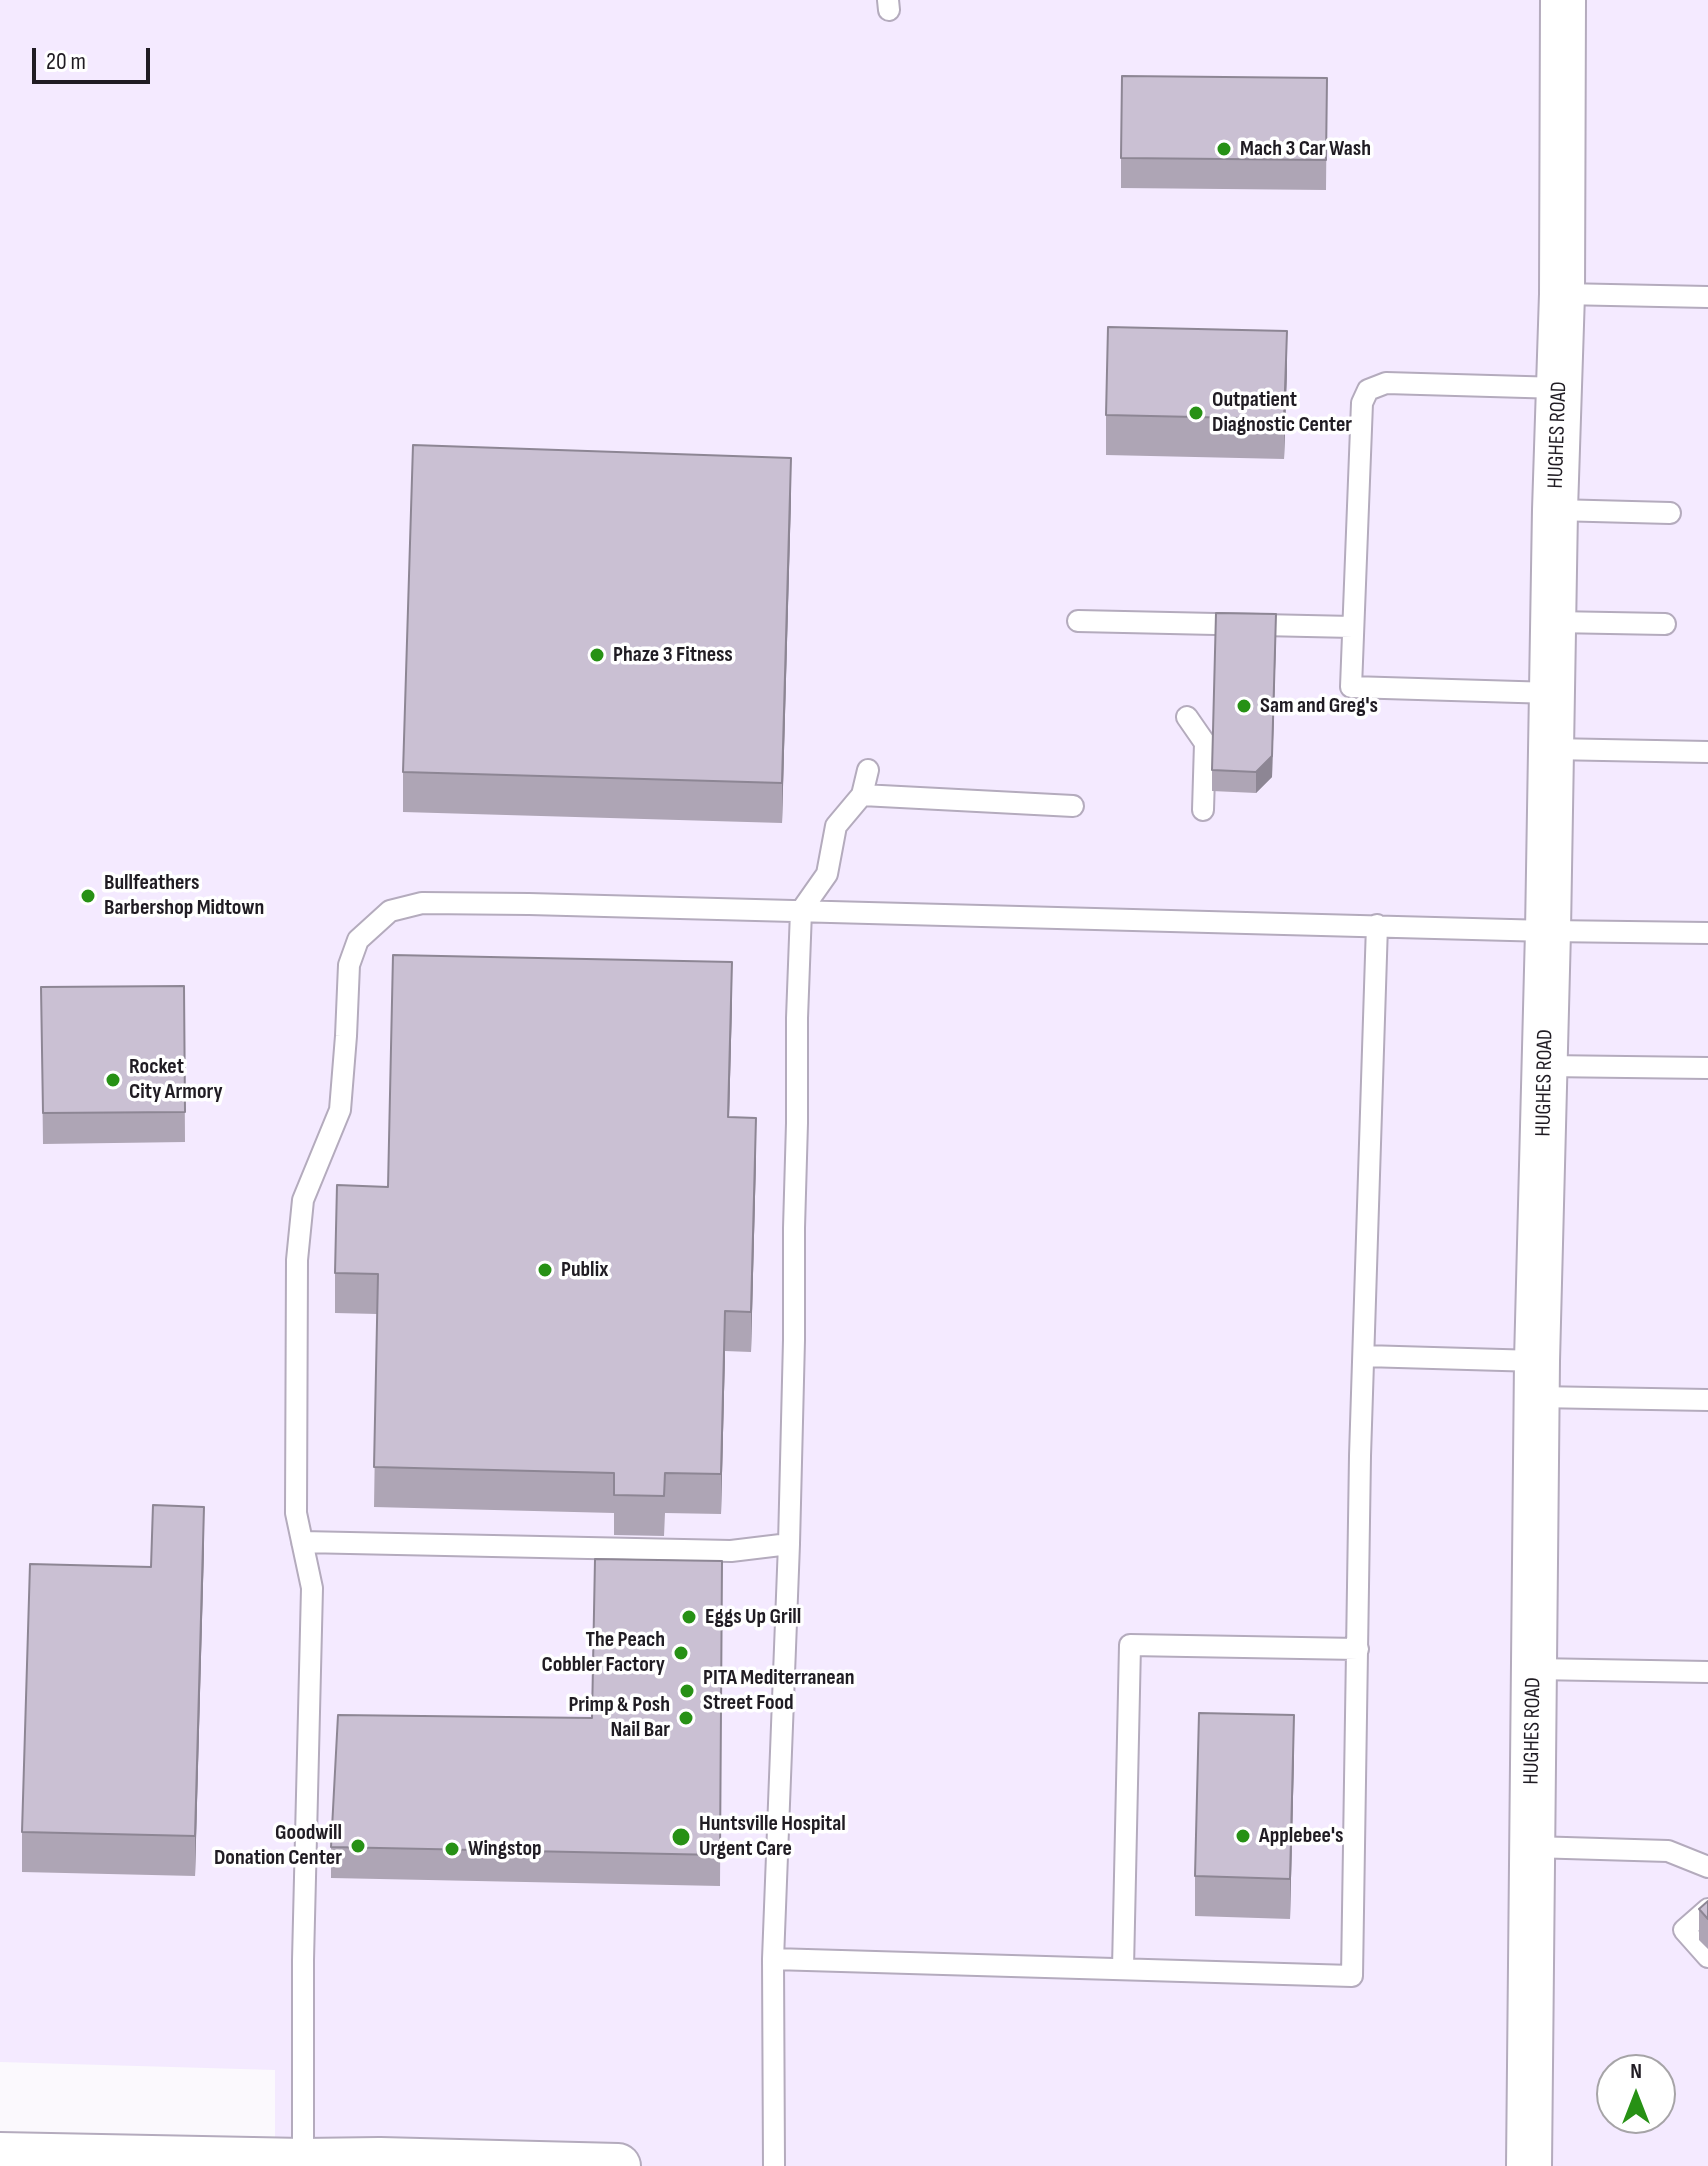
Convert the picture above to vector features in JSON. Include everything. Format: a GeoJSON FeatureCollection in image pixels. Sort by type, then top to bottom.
{"type":"FeatureCollection","features":[{"type":"Feature","properties":{"kind":"main road","name":"HUGHES ROAD"},"geometry":{"type":"LineString","coordinates":[[1529,2166],[1537,1379],[1562,294],[1563,0]]}},
{"type":"Feature","properties":{"kind":"main road"},"geometry":{"type":"LineString","coordinates":[[0,2155],[618,2166]]}},
{"type":"Feature","properties":{"kind":"lane"},"geometry":{"type":"LineString","coordinates":[[1562,294],[1708,297]]}},
{"type":"Feature","properties":{"kind":"lane"},"geometry":{"type":"LineString","coordinates":[[1552,693],[1351,687],[1362,403],[1368,390],[1386,383],[1560,388]]}},
{"type":"Feature","properties":{"kind":"lane"},"geometry":{"type":"LineString","coordinates":[[1555,510],[1670,513]]}},
{"type":"Feature","properties":{"kind":"lane"},"geometry":{"type":"LineString","coordinates":[[1078,621],[1353,627]]}},
{"type":"Feature","properties":{"kind":"lane"},"geometry":{"type":"LineString","coordinates":[[1554,622],[1665,624]]}},
{"type":"Feature","properties":{"kind":"lane"},"geometry":{"type":"LineString","coordinates":[[1187,717],[1205,743],[1203,810]]}},
{"type":"Feature","properties":{"kind":"lane"},"geometry":{"type":"LineString","coordinates":[[1551,749],[1708,752]]}},
{"type":"Feature","properties":{"kind":"lane"},"geometry":{"type":"LineString","coordinates":[[774,2166],[773,1959],[789,1544],[801,911],[827,874],[836,826],[862,795],[868,770]]}},
{"type":"Feature","properties":{"kind":"lane"},"geometry":{"type":"LineString","coordinates":[[862,795],[1073,806]]}},
{"type":"Feature","properties":{"kind":"lane"},"geometry":{"type":"LineString","coordinates":[[303,2161],[303,1960],[312,1588],[296,1513],[297,1260],[303,1200],[340,1110],[349,965],[358,940],[390,911],[422,903],[529,904],[1708,933]]}},
{"type":"Feature","properties":{"kind":"lane"},"geometry":{"type":"LineString","coordinates":[[773,1959],[1352,1976],[1360,1456],[1377,925]]}},
{"type":"Feature","properties":{"kind":"lane"},"geometry":{"type":"LineString","coordinates":[[1545,1066],[1708,1068]]}},
{"type":"Feature","properties":{"kind":"lane"},"geometry":{"type":"LineString","coordinates":[[1364,1356],[1708,1400]]}},
{"type":"Feature","properties":{"kind":"lane"},"geometry":{"type":"LineString","coordinates":[[302,1542],[731,1551],[789,1544]]}},
{"type":"Feature","properties":{"kind":"lane"},"geometry":{"type":"LineString","coordinates":[[1123,1968],[1130,1645],[1358,1649]]}},
{"type":"Feature","properties":{"kind":"lane"},"geometry":{"type":"LineString","coordinates":[[1534,1669],[1708,1672]]}},
{"type":"Feature","properties":{"kind":"lane"},"geometry":{"type":"LineString","coordinates":[[1532,1847],[1668,1851],[1708,1867]]}},
{"type":"Feature","properties":{"kind":"lane"},"geometry":{"type":"LineString","coordinates":[[1708,1909],[1684,1930],[1708,1957]]}},
{"type":"Feature","properties":{"kind":"shaded area"},"geometry":{"type":"Polygon","coordinates":[[[0,0],[1708,0],[1708,2166],[275,2166],[275,2070],[0,2062],[0,0]]]}},
{"type":"Feature","properties":{"kind":"building","name":"Mach 3 Car Wash"},"geometry":{"type":"Polygon","coordinates":[[[1122,76],[1327,78],[1326,160],[1121,158],[1122,76]]]}},
{"type":"Feature","properties":{"kind":"building"},"geometry":{"type":"Polygon","coordinates":[[[1108,327],[1287,331],[1284,419],[1106,415],[1108,327]]]}},
{"type":"Feature","properties":{"kind":"building","name":"Phaze 3 Fitness"},"geometry":{"type":"Polygon","coordinates":[[[413,445],[791,458],[782,783],[403,772],[413,445]]]}},
{"type":"Feature","properties":{"kind":"building","name":"Sam and Greg's"},"geometry":{"type":"Polygon","coordinates":[[[1216,613],[1276,614],[1272,756],[1256,772],[1212,770],[1216,613]]]}},
{"type":"Feature","properties":{"kind":"building","name":"Publix"},"geometry":{"type":"Polygon","coordinates":[[[393,955],[732,962],[728,1117],[756,1118],[751,1312],[725,1311],[721,1474],[665,1473],[664,1496],[614,1495],[614,1473],[374,1467],[378,1274],[335,1273],[337,1185],[388,1187],[393,955]]]}},
{"type":"Feature","properties":{"kind":"building","name":"Rocket City Armory"},"geometry":{"type":"Polygon","coordinates":[[[184,986],[185,1112],[43,1113],[41,987],[184,986]]]}},
{"type":"Feature","properties":{"kind":"building"},"geometry":{"type":"Polygon","coordinates":[[[153,1505],[204,1507],[195,1836],[22,1832],[30,1564],[151,1567],[153,1505]]]}},
{"type":"Feature","properties":{"kind":"building"},"geometry":{"type":"Polygon","coordinates":[[[595,1559],[722,1561],[720,1855],[331,1847],[338,1715],[592,1718],[595,1559]]]}},
{"type":"Feature","properties":{"kind":"building"},"geometry":{"type":"Polygon","coordinates":[[[1199,1713],[1294,1715],[1290,1879],[1195,1876],[1199,1713]]]}},
{"type":"Feature","properties":{"kind":"building"},"geometry":{"type":"Polygon","coordinates":[[[1708,1901],[1708,1919],[1699,1909],[1708,1901]]]}},
{"type":"Feature","properties":{"kind":"place","name":"Mach 3 Car Wash"},"geometry":{"type":"Point","coordinates":[1224,149]}},
{"type":"Feature","properties":{"kind":"place","name":"Outpatient Diagnostic Center"},"geometry":{"type":"Point","coordinates":[1196,413]}},
{"type":"Feature","properties":{"kind":"place","name":"Phaze 3 Fitness"},"geometry":{"type":"Point","coordinates":[597,655]}},
{"type":"Feature","properties":{"kind":"place","name":"Sam and Greg's"},"geometry":{"type":"Point","coordinates":[1244,706]}},
{"type":"Feature","properties":{"kind":"place","name":"Bullfeathers Barbershop Midtown"},"geometry":{"type":"Point","coordinates":[88,896]}},
{"type":"Feature","properties":{"kind":"place","name":"Rocket City Armory"},"geometry":{"type":"Point","coordinates":[113,1080]}},
{"type":"Feature","properties":{"kind":"place","name":"Publix"},"geometry":{"type":"Point","coordinates":[545,1270]}},
{"type":"Feature","properties":{"kind":"place","name":"Eggs Up Grill"},"geometry":{"type":"Point","coordinates":[689,1617]}},
{"type":"Feature","properties":{"kind":"place","name":"The Peach Cobbler Factory"},"geometry":{"type":"Point","coordinates":[681,1653]}},
{"type":"Feature","properties":{"kind":"place","name":"PITA Mediterranean Street Food"},"geometry":{"type":"Point","coordinates":[687,1691]}},
{"type":"Feature","properties":{"kind":"place","name":"Primp & Posh Nail Bar"},"geometry":{"type":"Point","coordinates":[686,1718]}},
{"type":"Feature","properties":{"kind":"place","name":"Applebee's"},"geometry":{"type":"Point","coordinates":[1243,1836]}},
{"type":"Feature","properties":{"kind":"place","name":"Huntsville Hospital Urgent Care"},"geometry":{"type":"Point","coordinates":[681,1837]}},
{"type":"Feature","properties":{"kind":"place","name":"Goodwill Donation Center"},"geometry":{"type":"Point","coordinates":[358,1846]}},
{"type":"Feature","properties":{"kind":"place","name":"Wingstop"},"geometry":{"type":"Point","coordinates":[452,1849]}}]}
